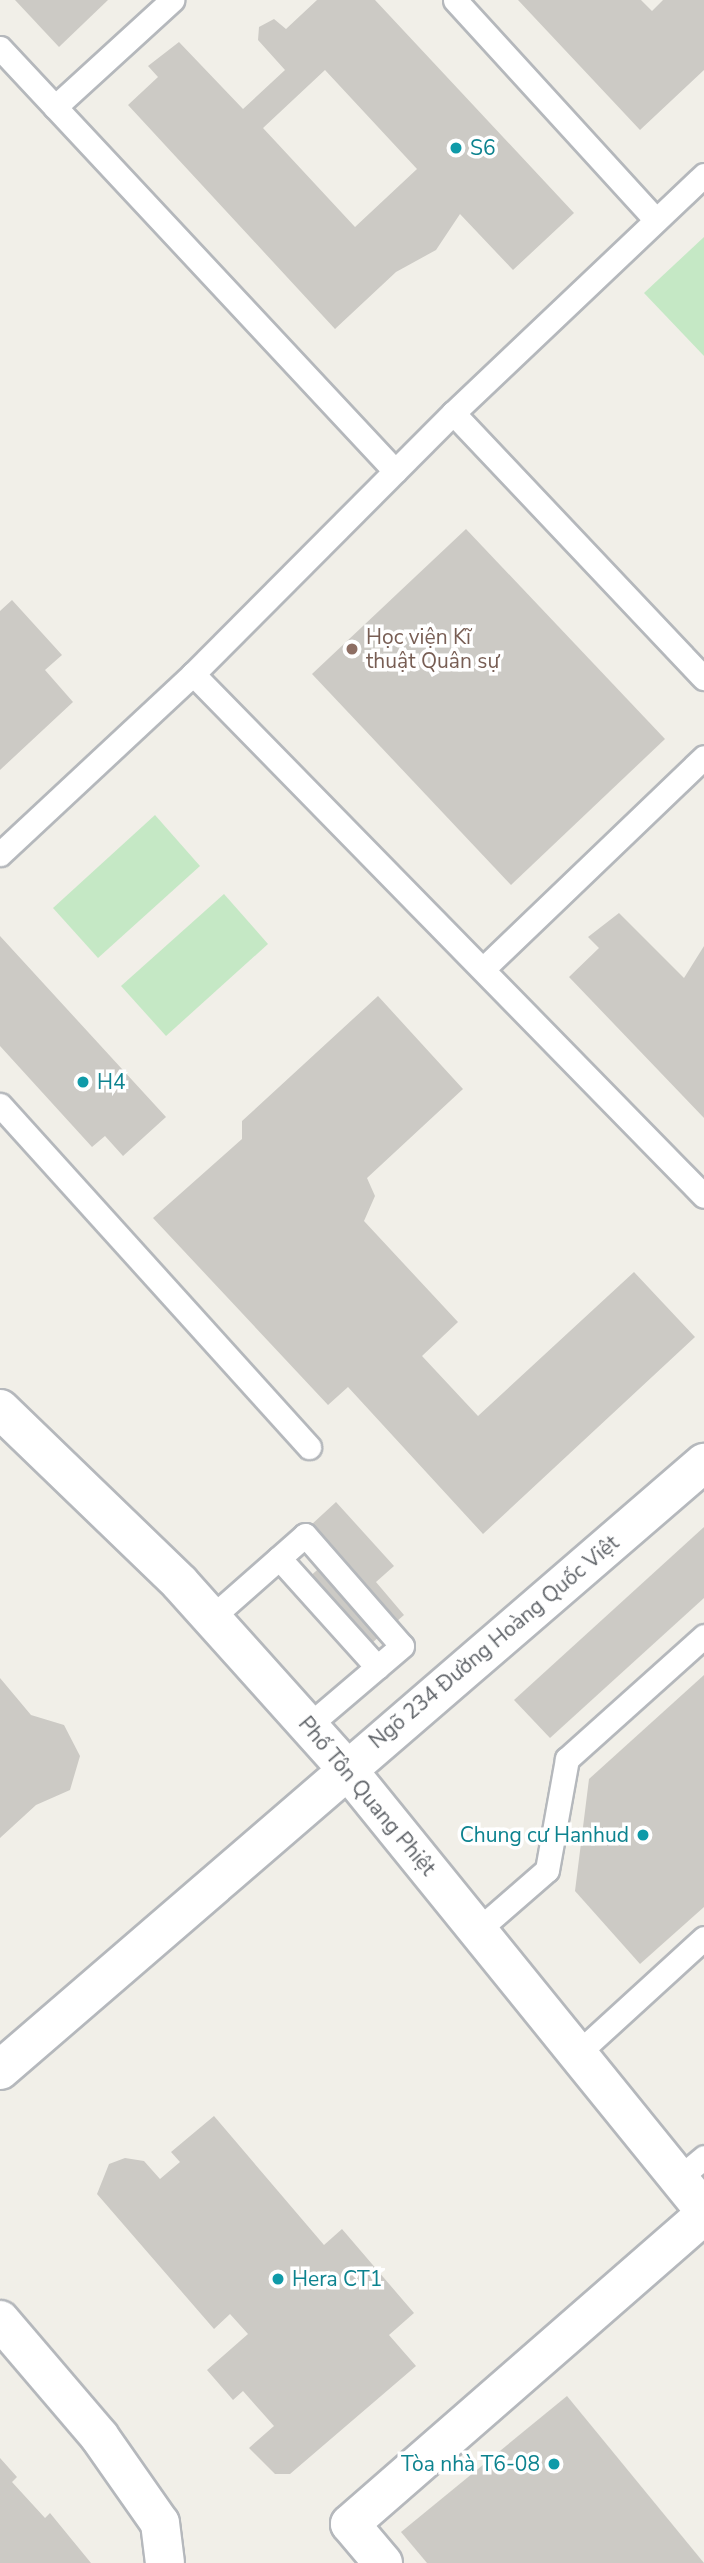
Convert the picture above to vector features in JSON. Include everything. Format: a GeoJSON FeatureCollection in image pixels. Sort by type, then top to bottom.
{"type":"FeatureCollection","features":[{"type":"Feature","properties":{"kind":"street","name":"Phố Tôn Quang Phiệt"},"geometry":{"type":"LineString","coordinates":[[0,1409],[211,1618],[346,1768],[577,2054],[691,2168],[704,2212]]}},
{"type":"Feature","properties":{"kind":"street","name":"Ngõ 234 Đường Hoàng Quốc Việt"},"geometry":{"type":"LineString","coordinates":[[0,2070],[346,1768],[704,1463]]}},
{"type":"Feature","properties":{"kind":"street"},"geometry":{"type":"LineString","coordinates":[[383,2563],[350,2524],[704,2212]]}},
{"type":"Feature","properties":{"kind":"street"},"geometry":{"type":"LineString","coordinates":[[0,2320],[99,2436],[160,2523],[165,2563]]}},
{"type":"Feature","properties":{"kind":"lane"},"geometry":{"type":"LineString","coordinates":[[55,107],[172,0]]}},
{"type":"Feature","properties":{"kind":"lane"},"geometry":{"type":"LineString","coordinates":[[455,0],[656,220]]}},
{"type":"Feature","properties":{"kind":"lane"},"geometry":{"type":"LineString","coordinates":[[0,48],[395,471]]}},
{"type":"Feature","properties":{"kind":"lane"},"geometry":{"type":"LineString","coordinates":[[0,854],[193,674],[453,413],[704,175]]}},
{"type":"Feature","properties":{"kind":"lane"},"geometry":{"type":"LineString","coordinates":[[453,413],[704,678]]}},
{"type":"Feature","properties":{"kind":"lane"},"geometry":{"type":"LineString","coordinates":[[193,674],[704,1196]]}},
{"type":"Feature","properties":{"kind":"lane"},"geometry":{"type":"LineString","coordinates":[[483,969],[704,757]]}},
{"type":"Feature","properties":{"kind":"lane"},"geometry":{"type":"LineString","coordinates":[[0,1105],[309,1447]]}},
{"type":"Feature","properties":{"kind":"lane"},"geometry":{"type":"LineString","coordinates":[[211,1618],[305,1535],[402,1646],[308,1726]]}},
{"type":"Feature","properties":{"kind":"lane"},"geometry":{"type":"LineString","coordinates":[[279,1558],[377,1667]]}},
{"type":"Feature","properties":{"kind":"lane"},"geometry":{"type":"LineString","coordinates":[[478,1930],[547,1870],[567,1759],[704,1636]]}},
{"type":"Feature","properties":{"kind":"lane"},"geometry":{"type":"LineString","coordinates":[[577,2054],[704,1938]]}},
{"type":"Feature","properties":{"kind":"green space"},"geometry":{"type":"Polygon","coordinates":[[[704,237],[704,356],[644,293],[704,237]]]}},
{"type":"Feature","properties":{"kind":"green space"},"geometry":{"type":"Polygon","coordinates":[[[155,815],[200,866],[98,958],[53,908],[155,815]]]}},
{"type":"Feature","properties":{"kind":"green space"},"geometry":{"type":"Polygon","coordinates":[[[224,894],[268,944],[166,1036],[121,986],[224,894]]]}},
{"type":"Feature","properties":{"kind":"building"},"geometry":{"type":"Polygon","coordinates":[[[15,0],[108,0],[59,47],[15,0]]]}},
{"type":"Feature","properties":{"kind":"building","name":"S6"},"geometry":{"type":"Polygon","coordinates":[[[317,0],[375,0],[574,213],[513,270],[460,214],[436,250],[396,272],[335,329],[128,105],[158,77],[148,66],[179,42],[243,109],[285,70],[258,40],[259,27],[274,19],[286,29],[317,0]],[[325,70],[263,128],[355,227],[417,169],[325,70]]]}},
{"type":"Feature","properties":{"kind":"building"},"geometry":{"type":"Polygon","coordinates":[[[518,0],[641,0],[652,11],[663,0],[704,0],[704,70],[640,130],[518,0]]]}},
{"type":"Feature","properties":{"kind":"building"},"geometry":{"type":"Polygon","coordinates":[[[466,529],[665,739],[511,885],[312,674],[466,529]]]}},
{"type":"Feature","properties":{"kind":"building"},"geometry":{"type":"Polygon","coordinates":[[[12,600],[62,655],[45,670],[73,702],[0,770],[0,611],[12,600]]]}},
{"type":"Feature","properties":{"kind":"building"},"geometry":{"type":"Polygon","coordinates":[[[619,913],[684,978],[704,946],[704,1118],[569,977],[599,948],[588,937],[619,913]]]}},
{"type":"Feature","properties":{"kind":"building","name":"H4"},"geometry":{"type":"Polygon","coordinates":[[[0,936],[166,1117],[123,1156],[105,1136],[92,1147],[0,1046],[0,936]]]}},
{"type":"Feature","properties":{"kind":"building"},"geometry":{"type":"Polygon","coordinates":[[[378,996],[463,1089],[367,1178],[375,1196],[364,1221],[458,1322],[422,1356],[478,1416],[634,1272],[695,1337],[483,1534],[348,1387],[328,1405],[153,1218],[242,1139],[242,1121],[378,996]]]}},
{"type":"Feature","properties":{"kind":"building"},"geometry":{"type":"Polygon","coordinates":[[[336,1502],[394,1566],[376,1582],[404,1615],[356,1657],[296,1589],[336,1553],[311,1525],[336,1502]]]}},
{"type":"Feature","properties":{"kind":"building"},"geometry":{"type":"Polygon","coordinates":[[[704,1527],[704,1598],[550,1738],[514,1700],[704,1527]]]}},
{"type":"Feature","properties":{"kind":"building","name":"Chung cư Hanhud"},"geometry":{"type":"Polygon","coordinates":[[[704,1675],[704,1907],[640,1964],[575,1891],[589,1779],[704,1675]]]}},
{"type":"Feature","properties":{"kind":"building"},"geometry":{"type":"Polygon","coordinates":[[[0,1678],[31,1715],[64,1725],[80,1756],[70,1790],[36,1805],[0,1838],[0,1678]]]}},
{"type":"Feature","properties":{"kind":"building","name":"Hera CT1"},"geometry":{"type":"Polygon","coordinates":[[[214,2116],[324,2245],[342,2229],[414,2313],[389,2335],[416,2366],[290,2474],[275,2474],[249,2448],[274,2426],[243,2391],[233,2400],[207,2370],[248,2334],[230,2314],[214,2329],[97,2194],[109,2164],[125,2158],[144,2161],[160,2179],[180,2162],[171,2152],[214,2116]]]}},
{"type":"Feature","properties":{"kind":"building","name":"Tòa nhà T6-08"},"geometry":{"type":"Polygon","coordinates":[[[567,2396],[704,2563],[427,2563],[401,2532],[567,2396]]]}},
{"type":"Feature","properties":{"kind":"building"},"geometry":{"type":"Polygon","coordinates":[[[0,2458],[17,2477],[12,2482],[45,2518],[50,2513],[91,2563],[0,2563],[0,2458]]]}},
{"type":"Feature","properties":{"kind":"place","name":"S6"},"geometry":{"type":"Point","coordinates":[456,148]}},
{"type":"Feature","properties":{"kind":"place","name":"Học viện Kĩ thuật Quân sự"},"geometry":{"type":"Point","coordinates":[352,649]}},
{"type":"Feature","properties":{"kind":"place","name":"H4"},"geometry":{"type":"Point","coordinates":[83,1082]}},
{"type":"Feature","properties":{"kind":"place","name":"Chung cư Hanhud"},"geometry":{"type":"Point","coordinates":[643,1835]}},
{"type":"Feature","properties":{"kind":"place","name":"Hera CT1"},"geometry":{"type":"Point","coordinates":[278,2279]}},
{"type":"Feature","properties":{"kind":"place","name":"Tòa nhà T6-08"},"geometry":{"type":"Point","coordinates":[554,2464]}}]}
